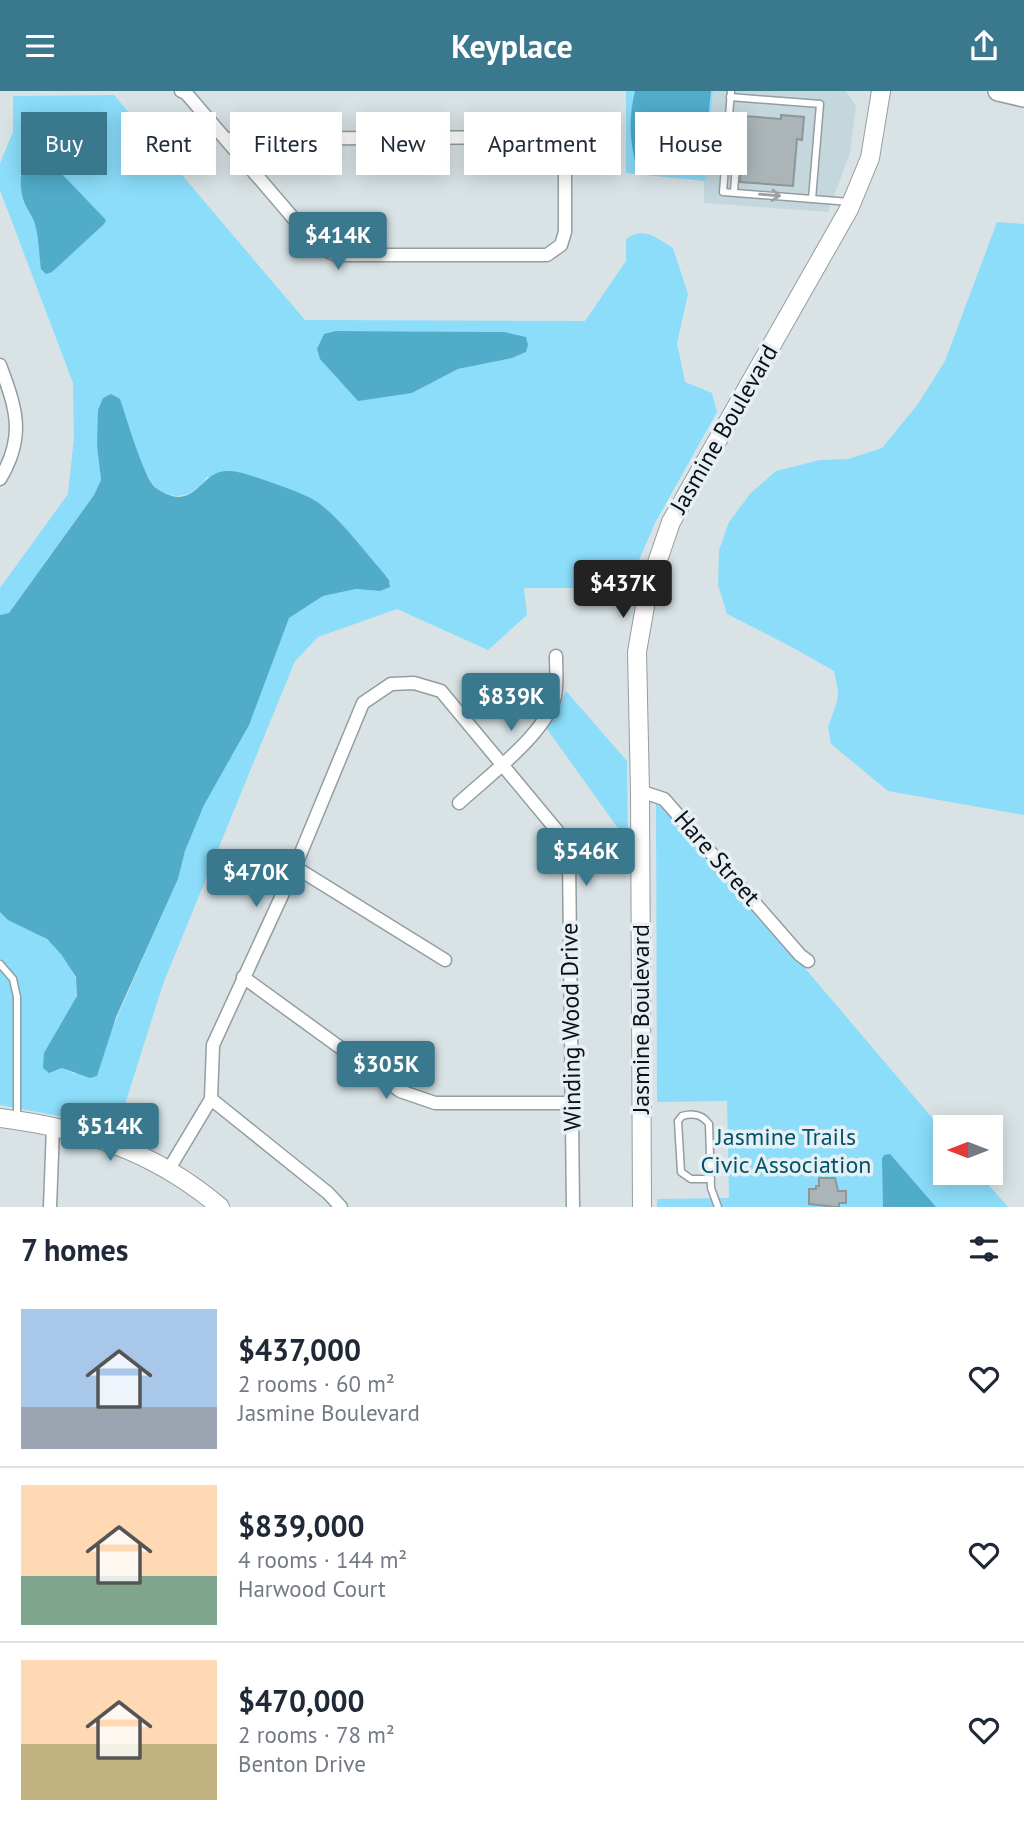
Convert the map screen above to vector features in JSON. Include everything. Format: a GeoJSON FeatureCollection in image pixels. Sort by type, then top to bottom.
{"type":"FeatureCollection","features":[{"type":"Feature","properties":{"kind":"main road"},"geometry":{"type":"LineString","coordinates":[[998,91],[1024,97]]}},
{"type":"Feature","properties":{"kind":"street"},"geometry":{"type":"LineString","coordinates":[[181,91],[186,93],[227,139],[318,247],[336,255],[547,255],[561,245],[565,232],[565,153],[558,142],[545,137],[227,139]]}},
{"type":"Feature","properties":{"kind":"street","name":"Jasmine Boulevard"},"geometry":{"type":"LineString","coordinates":[[642,1207],[638,652],[648,589],[671,522],[852,202],[870,158],[881,91]]}},
{"type":"Feature","properties":{"kind":"street"},"geometry":{"type":"LineString","coordinates":[[0,365],[14,403],[17,423],[16,444],[0,479]]}},
{"type":"Feature","properties":{"kind":"street"},"geometry":{"type":"LineString","coordinates":[[459,803],[531,737],[554,699],[556,656]]}},
{"type":"Feature","properties":{"kind":"street","name":"Winding Wood Drive"},"geometry":{"type":"LineString","coordinates":[[295,867],[363,703],[391,684],[414,683],[441,691],[559,833],[569,856],[573,1207]]}},
{"type":"Feature","properties":{"kind":"street","name":"Hare Street"},"geometry":{"type":"LineString","coordinates":[[640,791],[664,799],[808,961]]}},
{"type":"Feature","properties":{"kind":"street"},"geometry":{"type":"LineString","coordinates":[[169,1169],[211,1099],[213,1045],[295,867],[444,960]]}},
{"type":"Feature","properties":{"kind":"street"},"geometry":{"type":"LineString","coordinates":[[243,977],[400,1091],[435,1103],[571,1103]]}},
{"type":"Feature","properties":{"kind":"street"},"geometry":{"type":"LineString","coordinates":[[211,1099],[328,1193],[341,1207]]}},
{"type":"Feature","properties":{"kind":"street"},"geometry":{"type":"LineString","coordinates":[[8,1119],[110,1141],[169,1169],[220,1207]]}},
{"type":"Feature","properties":{"kind":"street"},"geometry":{"type":"LineString","coordinates":[[50,1207],[53,1127]]}},
{"type":"Feature","properties":{"kind":"lane"},"geometry":{"type":"LineString","coordinates":[[730,112],[731,94],[820,104],[812,199]]}},
{"type":"Feature","properties":{"kind":"lane"},"geometry":{"type":"LineString","coordinates":[[724,175],[723,192],[852,202]]}},
{"type":"Feature","properties":{"kind":"lane"},"geometry":{"type":"LineString","coordinates":[[734,193],[735,175]]}},
{"type":"Feature","properties":{"kind":"lane"},"geometry":{"type":"LineString","coordinates":[[0,964],[13,979],[16,997],[8,1119]]}},
{"type":"Feature","properties":{"kind":"lane"},"geometry":{"type":"LineString","coordinates":[[711,1179],[691,1179],[681,1172],[678,1121],[682,1116],[697,1115],[705,1118],[709,1124],[711,1179],[719,1207]]}},
{"type":"Feature","properties":{"kind":"shaded area"},"geometry":{"type":"Polygon","coordinates":[[[626,91],[846,91],[856,106],[850,153],[828,212],[704,203],[704,180],[648,175],[747,175],[747,112],[635,112],[635,174],[626,173],[626,91]]]}},
{"type":"Feature","properties":{"kind":"shaded area"},"geometry":{"type":"Polygon","coordinates":[[[635,91],[711,91],[709,112],[635,112],[635,160],[632,146],[635,91]]]}},
{"type":"Feature","properties":{"kind":"shaded area"},"geometry":{"type":"Polygon","coordinates":[[[22,175],[63,175],[106,220],[52,272],[46,274],[41,269],[35,224],[25,204],[22,175]]]}},
{"type":"Feature","properties":{"kind":"shaded area"},"geometry":{"type":"Polygon","coordinates":[[[336,331],[504,332],[526,337],[528,345],[526,352],[512,358],[458,369],[412,393],[358,401],[320,359],[317,349],[324,334],[336,331]]]}},
{"type":"Feature","properties":{"kind":"shaded area"},"geometry":{"type":"Polygon","coordinates":[[[111,394],[120,399],[141,460],[156,488],[180,497],[196,490],[217,473],[231,471],[297,492],[319,503],[340,523],[389,580],[390,587],[380,591],[356,589],[323,596],[289,618],[249,725],[204,805],[185,851],[178,879],[116,1017],[97,1076],[90,1078],[62,1068],[49,1073],[43,1068],[44,1053],[77,996],[76,977],[47,939],[8,920],[0,912],[0,615],[9,613],[94,495],[101,480],[97,446],[98,410],[103,398],[111,394]]]}},
{"type":"Feature","properties":{"kind":"shaded area"},"geometry":{"type":"Polygon","coordinates":[[[890,1154],[936,1207],[883,1207],[882,1159],[884,1155],[890,1154]]]}},
{"type":"Feature","properties":{"kind":"green space"},"geometry":{"type":"Polygon","coordinates":[[[626,91],[713,91],[711,112],[635,112],[635,174],[626,173],[626,91]]]}},
{"type":"Feature","properties":{"kind":"green space"},"geometry":{"type":"Polygon","coordinates":[[[114,95],[128,112],[121,112],[121,175],[182,175],[305,320],[585,321],[626,261],[626,239],[645,233],[656,237],[673,248],[688,294],[677,343],[685,382],[712,393],[717,412],[655,523],[627,588],[524,588],[527,615],[488,650],[397,609],[318,637],[295,661],[163,984],[116,1133],[58,1116],[0,1105],[0,912],[51,943],[72,969],[76,980],[76,1001],[57,1071],[62,1068],[75,1074],[110,1033],[178,879],[185,851],[204,805],[289,618],[323,596],[356,589],[380,591],[390,586],[389,579],[324,507],[302,494],[207,477],[191,493],[170,495],[155,487],[142,470],[97,446],[101,480],[94,495],[9,613],[0,615],[0,588],[68,494],[74,437],[73,383],[0,190],[0,163],[13,132],[13,96],[114,95]],[[336,331],[412,393],[458,369],[512,358],[526,352],[504,332],[336,331]]]}},
{"type":"Feature","properties":{"kind":"green space"},"geometry":{"type":"Polygon","coordinates":[[[646,175],[706,175],[705,181],[646,175]]]}},
{"type":"Feature","properties":{"kind":"green space"},"geometry":{"type":"Polygon","coordinates":[[[997,222],[1024,224],[1024,815],[888,791],[831,744],[828,727],[838,691],[834,671],[727,614],[718,585],[719,550],[729,522],[750,494],[776,471],[820,460],[848,459],[882,448],[918,404],[945,361],[997,222]]]}},
{"type":"Feature","properties":{"kind":"green space"},"geometry":{"type":"Polygon","coordinates":[[[566,691],[627,761],[628,842],[547,729],[566,691]]]}},
{"type":"Feature","properties":{"kind":"green space","name":"Jasmine Trails Civic Association"},"geometry":{"type":"Polygon","coordinates":[[[656,800],[662,800],[933,1119],[933,1185],[989,1185],[1008,1207],[657,1207],[657,1199],[729,1198],[727,1101],[657,1102],[656,800]]]}},
{"type":"Feature","properties":{"kind":"building"},"geometry":{"type":"Polygon","coordinates":[[[781,115],[804,117],[802,140],[797,139],[793,186],[740,182],[741,175],[747,175],[747,116],[781,119],[781,115]]]}},
{"type":"Feature","properties":{"kind":"building"},"geometry":{"type":"Polygon","coordinates":[[[819,1178],[835,1178],[838,1191],[846,1191],[846,1203],[839,1203],[839,1207],[809,1204],[809,1189],[819,1186],[819,1178]]]}}]}
